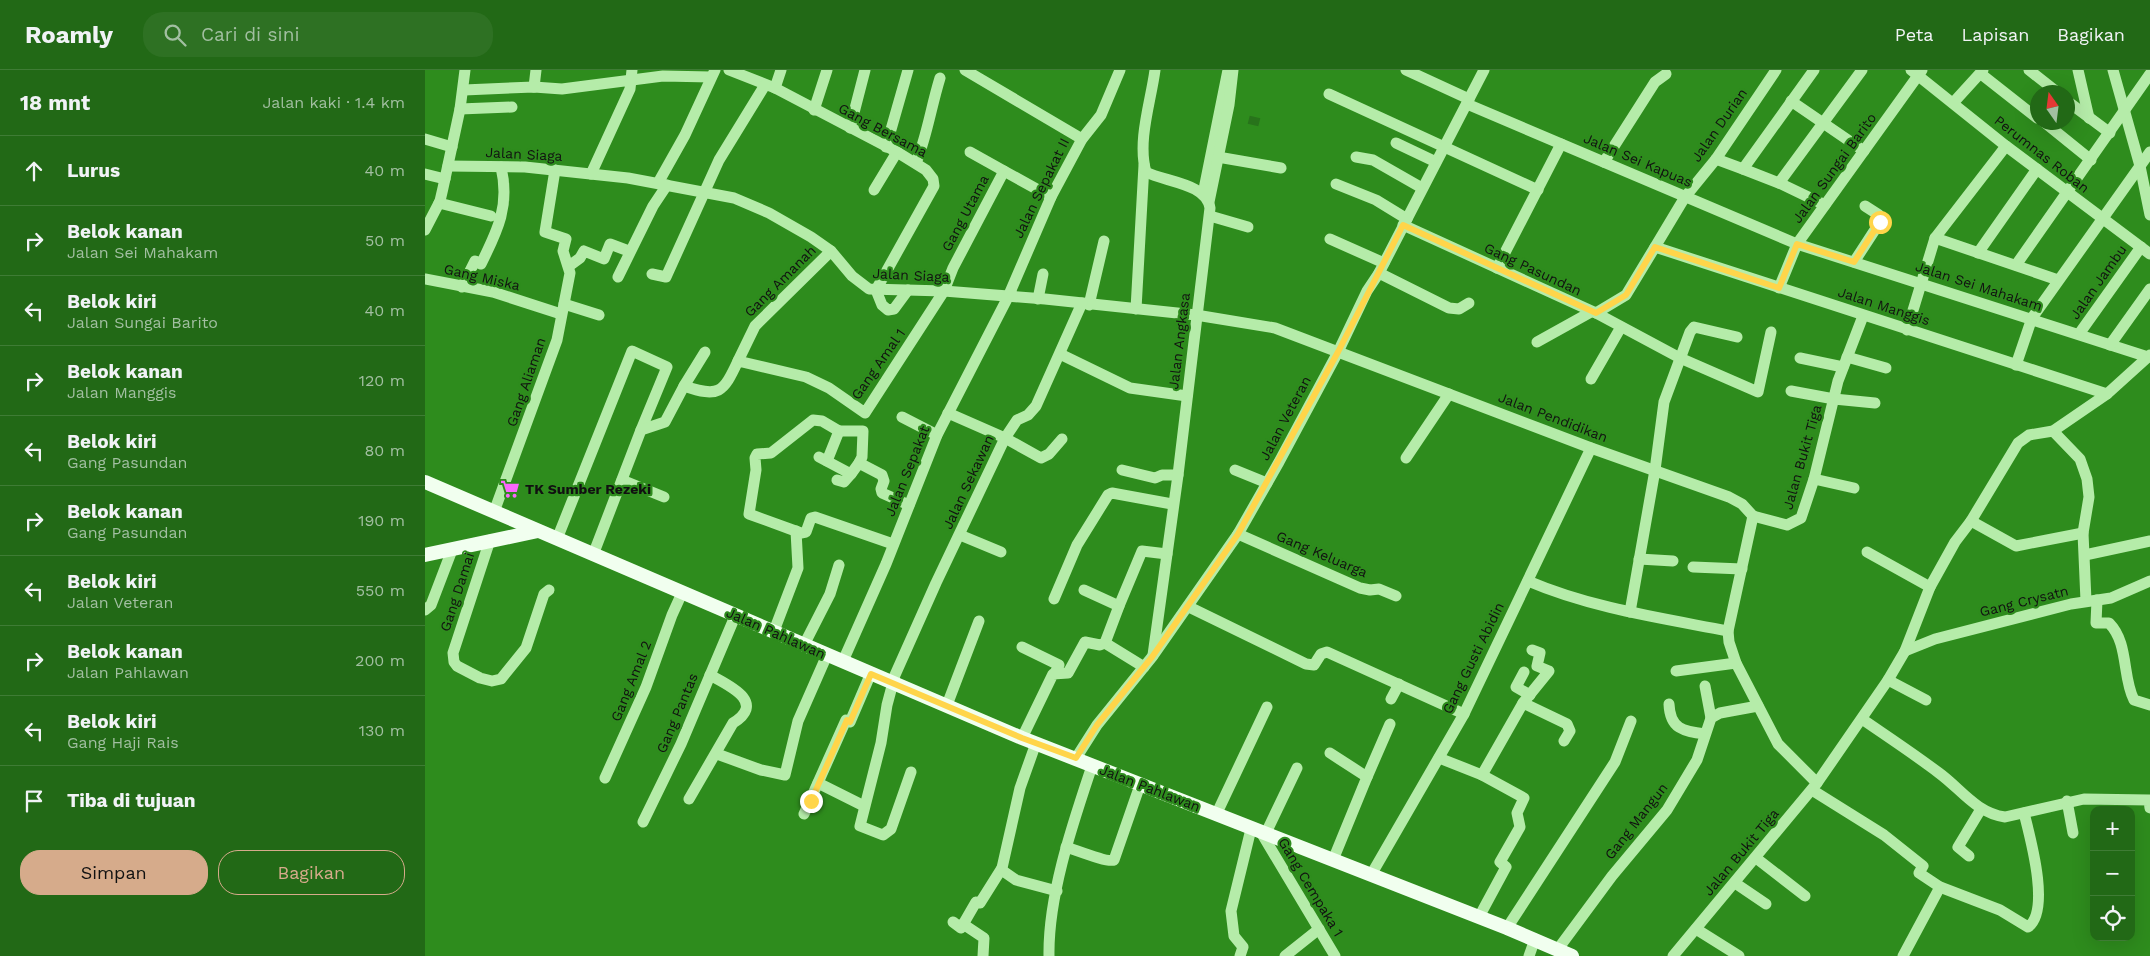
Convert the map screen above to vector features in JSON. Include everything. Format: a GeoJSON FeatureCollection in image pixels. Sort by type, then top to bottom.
{"type":"FeatureCollection","features":[{"type":"Feature","properties":{"kind":"main road","name":"Jalan Pahlawan"},"geometry":{"type":"LineString","coordinates":[[425,482],[1022,738],[1535,939],[1572,956]]}},
{"type":"Feature","properties":{"kind":"main road"},"geometry":{"type":"LineString","coordinates":[[490,540],[517,523]]}},
{"type":"Feature","properties":{"kind":"main road"},"geometry":{"type":"LineString","coordinates":[[425,555],[538,531]]}},
{"type":"Feature","properties":{"kind":"street"},"geometry":{"type":"LineString","coordinates":[[425,230],[439,203],[445,179],[464,90],[465,70]]}},
{"type":"Feature","properties":{"kind":"street"},"geometry":{"type":"LineString","coordinates":[[534,88],[535,70]]}},
{"type":"Feature","properties":{"kind":"street","name":"Gang Bersama"},"geometry":{"type":"LineString","coordinates":[[729,70],[770,86],[813,110],[892,149],[930,174],[934,186],[876,290]]}},
{"type":"Feature","properties":{"kind":"street"},"geometry":{"type":"LineString","coordinates":[[652,274],[666,277],[731,137],[781,70]]}},
{"type":"Feature","properties":{"kind":"street"},"geometry":{"type":"LineString","coordinates":[[813,110],[827,70]]}},
{"type":"Feature","properties":{"kind":"street"},"geometry":{"type":"LineString","coordinates":[[850,128],[865,70]]}},
{"type":"Feature","properties":{"kind":"street"},"geometry":{"type":"LineString","coordinates":[[873,190],[892,149],[908,70]]}},
{"type":"Feature","properties":{"kind":"street"},"geometry":{"type":"LineString","coordinates":[[965,70],[1025,103],[1082,139]]}},
{"type":"Feature","properties":{"kind":"street","name":"Jalan Sepakat II"},"geometry":{"type":"LineString","coordinates":[[1008,297],[1051,197],[1082,139],[1101,115],[1121,70]]}},
{"type":"Feature","properties":{"kind":"street"},"geometry":{"type":"LineString","coordinates":[[1136,309],[1145,134],[1155,70]]}},
{"type":"Feature","properties":{"kind":"street"},"geometry":{"type":"LineString","coordinates":[[1215,156],[1228,70]]}},
{"type":"Feature","properties":{"kind":"street"},"geometry":{"type":"LineString","coordinates":[[1215,156],[1233,70]]}},
{"type":"Feature","properties":{"kind":"street","name":"Jalan Sei Kapuas"},"geometry":{"type":"LineString","coordinates":[[1406,70],[1468,102],[1561,144],[1797,244]]}},
{"type":"Feature","properties":{"kind":"street","name":"Jalan Durian"},"geometry":{"type":"LineString","coordinates":[[1685,197],[1716,159],[1776,70]]}},
{"type":"Feature","properties":{"kind":"street"},"geometry":{"type":"LineString","coordinates":[[1743,169],[1814,70]]}},
{"type":"Feature","properties":{"kind":"street"},"geometry":{"type":"LineString","coordinates":[[1779,183],[1862,70]]}},
{"type":"Feature","properties":{"kind":"street"},"geometry":{"type":"LineString","coordinates":[[2029,70],[2047,85]]}},
{"type":"Feature","properties":{"kind":"street"},"geometry":{"type":"LineString","coordinates":[[2078,70],[2089,118]]}},
{"type":"Feature","properties":{"kind":"street"},"geometry":{"type":"LineString","coordinates":[[2113,70],[2140,166],[2150,215]]}},
{"type":"Feature","properties":{"kind":"street"},"geometry":{"type":"LineString","coordinates":[[2017,265],[2147,79],[2140,70]]}},
{"type":"Feature","properties":{"kind":"street","name":"Jalan Veteran"},"geometry":{"type":"LineString","coordinates":[[1076,758],[1097,725],[1152,657],[1189,607],[1238,534],[1338,352],[1359,308],[1468,102],[1481,71]]}},
{"type":"Feature","properties":{"kind":"street","name":"Perumnas Roban"},"geometry":{"type":"LineString","coordinates":[[1917,72],[2006,146],[2145,250]]}},
{"type":"Feature","properties":{"kind":"street","name":"Jalan Sungai Barito"},"geometry":{"type":"LineString","coordinates":[[1779,288],[1797,244],[1864,151],[1917,72]]}},
{"type":"Feature","properties":{"kind":"street"},"geometry":{"type":"LineString","coordinates":[[1953,103],[1982,72],[2030,111]]}},
{"type":"Feature","properties":{"kind":"street"},"geometry":{"type":"LineString","coordinates":[[464,90],[562,89],[632,74],[713,74],[653,206],[618,277]]}},
{"type":"Feature","properties":{"kind":"street"},"geometry":{"type":"LineString","coordinates":[[591,174],[626,101],[632,74]]}},
{"type":"Feature","properties":{"kind":"street"},"geometry":{"type":"LineString","coordinates":[[1605,162],[1655,82],[1666,74]]}},
{"type":"Feature","properties":{"kind":"street"},"geometry":{"type":"LineString","coordinates":[[916,163],[926,135],[926,124],[940,78]]}},
{"type":"Feature","properties":{"kind":"street"},"geometry":{"type":"LineString","coordinates":[[1329,94],[1538,190]]}},
{"type":"Feature","properties":{"kind":"street"},"geometry":{"type":"LineString","coordinates":[[1791,101],[1864,151]]}},
{"type":"Feature","properties":{"kind":"street"},"geometry":{"type":"LineString","coordinates":[[460,110],[512,107]]}},
{"type":"Feature","properties":{"kind":"street"},"geometry":{"type":"LineString","coordinates":[[2075,107],[2110,133]]}},
{"type":"Feature","properties":{"kind":"street"},"geometry":{"type":"LineString","coordinates":[[2054,130],[2091,160]]}},
{"type":"Feature","properties":{"kind":"street"},"geometry":{"type":"LineString","coordinates":[[425,139],[452,146]]}},
{"type":"Feature","properties":{"kind":"street"},"geometry":{"type":"LineString","coordinates":[[1396,143],[1436,162]]}},
{"type":"Feature","properties":{"kind":"street"},"geometry":{"type":"LineString","coordinates":[[1497,268],[1561,144]]}},
{"type":"Feature","properties":{"kind":"street"},"geometry":{"type":"LineString","coordinates":[[1907,330],[1935,238],[2006,146]]}},
{"type":"Feature","properties":{"kind":"street"},"geometry":{"type":"LineString","coordinates":[[970,152],[1004,172]]}},
{"type":"Feature","properties":{"kind":"street"},"geometry":{"type":"LineString","coordinates":[[2016,365],[2031,318],[2150,152]]}},
{"type":"Feature","properties":{"kind":"street"},"geometry":{"type":"LineString","coordinates":[[1215,156],[1281,168]]}},
{"type":"Feature","properties":{"kind":"street","name":"Jalan Angkasa"},"geometry":{"type":"LineString","coordinates":[[1152,657],[1167,554],[1172,504],[1178,475],[1196,315],[1210,216],[1206,198],[1215,156]]}},
{"type":"Feature","properties":{"kind":"street"},"geometry":{"type":"LineString","coordinates":[[1356,158],[1373,160],[1422,188]]}},
{"type":"Feature","properties":{"kind":"street"},"geometry":{"type":"LineString","coordinates":[[1716,159],[1779,183],[1825,205]]}},
{"type":"Feature","properties":{"kind":"street"},"geometry":{"type":"LineString","coordinates":[[1144,165],[1149,174],[1206,198]]}},
{"type":"Feature","properties":{"kind":"street","name":"Jalan Siaga"},"geometry":{"type":"LineString","coordinates":[[448,166],[555,170],[591,174],[663,184],[734,198],[795,226],[831,251],[859,283],[876,290],[944,291],[1196,315],[1275,328],[1338,352]]}},
{"type":"Feature","properties":{"kind":"street"},"geometry":{"type":"LineString","coordinates":[[463,287],[475,261],[481,264],[500,225],[505,190],[501,167]]}},
{"type":"Feature","properties":{"kind":"street"},"geometry":{"type":"LineString","coordinates":[[1979,253],[2037,169]]}},
{"type":"Feature","properties":{"kind":"street","name":"Gang Aliaman"},"geometry":{"type":"LineString","coordinates":[[494,512],[554,347],[569,280],[567,262],[563,251],[566,239],[545,232],[555,170]]}},
{"type":"Feature","properties":{"kind":"street","name":"Gang Utama"},"geometry":{"type":"LineString","coordinates":[[944,291],[953,268],[1004,172],[1051,197]]}},
{"type":"Feature","properties":{"kind":"street"},"geometry":{"type":"LineString","coordinates":[[425,174],[445,179]]}},
{"type":"Feature","properties":{"kind":"street","name":"Gang Pasundan"},"geometry":{"type":"LineString","coordinates":[[1336,184],[1376,200],[1405,222],[1497,268],[1621,326],[1680,358],[1757,392],[1771,332]]}},
{"type":"Feature","properties":{"kind":"street"},"geometry":{"type":"LineString","coordinates":[[1537,342],[1626,295],[1685,197]]}},
{"type":"Feature","properties":{"kind":"street"},"geometry":{"type":"LineString","coordinates":[[439,203],[491,216]]}},
{"type":"Feature","properties":{"kind":"street"},"geometry":{"type":"LineString","coordinates":[[1854,262],[1880,222],[1879,215],[1865,206]]}},
{"type":"Feature","properties":{"kind":"street"},"geometry":{"type":"LineString","coordinates":[[1210,216],[1248,227]]}},
{"type":"Feature","properties":{"kind":"street"},"geometry":{"type":"LineString","coordinates":[[1935,238],[2058,280]]}},
{"type":"Feature","properties":{"kind":"street"},"geometry":{"type":"LineString","coordinates":[[1330,239],[1449,308],[1459,309],[1469,303]]}},
{"type":"Feature","properties":{"kind":"street","name":"Jalan Sekawan"},"geometry":{"type":"LineString","coordinates":[[911,772],[891,829],[883,835],[860,826],[881,742],[893,683],[936,583],[1005,438],[1017,420],[1031,413],[1085,304],[1104,241]]}},
{"type":"Feature","properties":{"kind":"street"},"geometry":{"type":"LineString","coordinates":[[567,262],[580,258],[584,251],[604,259],[610,244],[626,250]]}},
{"type":"Feature","properties":{"kind":"street","name":"Jalan Sei Mahakam"},"geometry":{"type":"LineString","coordinates":[[1797,244],[2149,356]]}},
{"type":"Feature","properties":{"kind":"street","name":"Jalan Manggis"},"geometry":{"type":"LineString","coordinates":[[1655,247],[2107,394]]}},
{"type":"Feature","properties":{"kind":"street","name":"Jalan Jambu"},"geometry":{"type":"LineString","coordinates":[[2079,334],[2145,250]]}},
{"type":"Feature","properties":{"kind":"street","name":"Gang Amanah"},"geometry":{"type":"LineString","coordinates":[[738,361],[755,326],[831,251]]}},
{"type":"Feature","properties":{"kind":"street"},"geometry":{"type":"LineString","coordinates":[[1039,299],[1043,274]]}},
{"type":"Feature","properties":{"kind":"street","name":"Gang Miska"},"geometry":{"type":"LineString","coordinates":[[425,279],[493,292],[563,309],[599,314]]}},
{"type":"Feature","properties":{"kind":"street"},"geometry":{"type":"LineString","coordinates":[[2110,345],[2150,289]]}},
{"type":"Feature","properties":{"kind":"street"},"geometry":{"type":"LineString","coordinates":[[876,290],[882,305],[888,310],[894,309],[909,290]]}},
{"type":"Feature","properties":{"kind":"street","name":"Gang Amal 1"},"geometry":{"type":"LineString","coordinates":[[738,361],[806,377],[829,388],[865,413],[944,291]]}},
{"type":"Feature","properties":{"kind":"street","name":"Jalan Sepakat"},"geometry":{"type":"LineString","coordinates":[[843,661],[937,435],[1008,297]]}},
{"type":"Feature","properties":{"kind":"street","name":"Jalan Bukit Tiga"},"geometry":{"type":"LineString","coordinates":[[1753,516],[1787,525],[1795,522],[1803,513],[1845,362],[1863,316]]}},
{"type":"Feature","properties":{"kind":"street"},"geometry":{"type":"LineString","coordinates":[[1591,379],[1621,326]]}},
{"type":"Feature","properties":{"kind":"street"},"geometry":{"type":"LineString","coordinates":[[1630,612],[1655,470],[1664,402],[1690,332],[1694,327],[1737,336]]}},
{"type":"Feature","properties":{"kind":"street"},"geometry":{"type":"LineString","coordinates":[[557,539],[632,351],[667,367],[593,555]]}},
{"type":"Feature","properties":{"kind":"street"},"geometry":{"type":"LineString","coordinates":[[641,430],[665,422],[705,352]]}},
{"type":"Feature","properties":{"kind":"street","name":"Jalan Pendidikan"},"geometry":{"type":"LineString","coordinates":[[1338,352],[1591,448],[1729,497],[1742,504],[1753,516]]}},
{"type":"Feature","properties":{"kind":"street"},"geometry":{"type":"LineString","coordinates":[[1060,354],[1130,388],[1187,396]]}},
{"type":"Feature","properties":{"kind":"street"},"geometry":{"type":"LineString","coordinates":[[2083,533],[2016,546],[1971,521],[2018,443],[2029,435],[2053,431],[2107,394],[2149,356]]}},
{"type":"Feature","properties":{"kind":"street"},"geometry":{"type":"LineString","coordinates":[[1800,358],[1886,368]]}},
{"type":"Feature","properties":{"kind":"street"},"geometry":{"type":"LineString","coordinates":[[684,386],[709,393],[719,391],[727,383],[738,361]]}},
{"type":"Feature","properties":{"kind":"street"},"geometry":{"type":"LineString","coordinates":[[1791,391],[1834,399],[1875,402]]}},
{"type":"Feature","properties":{"kind":"street"},"geometry":{"type":"LineString","coordinates":[[1407,458],[1449,394]]}},
{"type":"Feature","properties":{"kind":"street"},"geometry":{"type":"LineString","coordinates":[[855,430],[865,413]]}},
{"type":"Feature","properties":{"kind":"street"},"geometry":{"type":"LineString","coordinates":[[948,413],[1005,438],[1041,458],[1049,454],[1061,440]]}},
{"type":"Feature","properties":{"kind":"street"},"geometry":{"type":"LineString","coordinates":[[902,417],[937,435]]}},
{"type":"Feature","properties":{"kind":"street"},"geometry":{"type":"LineString","coordinates":[[837,480],[844,482],[859,463],[865,435],[863,431],[839,431],[822,421],[813,420],[769,454],[759,454],[755,458],[756,470],[749,514],[801,533],[806,532],[811,518],[815,516],[893,544]]}},
{"type":"Feature","properties":{"kind":"street"},"geometry":{"type":"LineString","coordinates":[[839,431],[823,459],[851,474]]}},
{"type":"Feature","properties":{"kind":"street"},"geometry":{"type":"LineString","coordinates":[[2053,431],[2080,459],[2085,474],[2089,497],[2083,533],[2091,601],[2096,623],[2109,623],[2120,642],[2130,692],[2134,700],[2150,705]]}},
{"type":"Feature","properties":{"kind":"street","name":"Gang Gusti Abidin"},"geometry":{"type":"LineString","coordinates":[[1371,875],[1464,714],[1591,448]]}},
{"type":"Feature","properties":{"kind":"street"},"geometry":{"type":"LineString","coordinates":[[859,463],[883,475],[882,493],[909,505]]}},
{"type":"Feature","properties":{"kind":"street"},"geometry":{"type":"LineString","coordinates":[[1121,470],[1155,478],[1163,475],[1178,475]]}},
{"type":"Feature","properties":{"kind":"street"},"geometry":{"type":"LineString","coordinates":[[1235,470],[1267,483]]}},
{"type":"Feature","properties":{"kind":"street"},"geometry":{"type":"LineString","coordinates":[[1814,479],[1854,488]]}},
{"type":"Feature","properties":{"kind":"street"},"geometry":{"type":"LineString","coordinates":[[623,480],[664,497]]}},
{"type":"Feature","properties":{"kind":"street"},"geometry":{"type":"LineString","coordinates":[[1054,599],[1077,545],[1108,494],[1112,493],[1172,504]]}},
{"type":"Feature","properties":{"kind":"street"},"geometry":{"type":"LineString","coordinates":[[1753,516],[1728,631],[1729,642],[1736,663],[1784,752],[1815,786],[1884,835],[1923,866],[1919,873],[1940,887],[2000,910],[2024,926],[2030,926],[2034,920],[2038,877],[2024,813]]}},
{"type":"Feature","properties":{"kind":"street","name":"Jalan Bukit Tiga"},"geometry":{"type":"LineString","coordinates":[[1673,956],[1738,884],[1756,858],[1815,786],[1862,719],[1905,651],[1930,587],[1955,542],[1971,521]]}},
{"type":"Feature","properties":{"kind":"street"},"geometry":{"type":"LineString","coordinates":[[774,631],[799,568],[796,531]]}},
{"type":"Feature","properties":{"kind":"street","name":"Gang Keluarga"},"geometry":{"type":"LineString","coordinates":[[1238,534],[1365,590],[1379,589],[1395,596]]}},
{"type":"Feature","properties":{"kind":"street"},"geometry":{"type":"LineString","coordinates":[[960,535],[1001,552]]}},
{"type":"Feature","properties":{"kind":"street","name":"Gang Damai"},"geometry":{"type":"LineString","coordinates":[[490,540],[453,653],[454,662],[457,666],[479,678],[492,681],[501,679],[526,648],[544,594],[549,590]]}},
{"type":"Feature","properties":{"kind":"street"},"geometry":{"type":"LineString","coordinates":[[2085,555],[2150,541]]}},
{"type":"Feature","properties":{"kind":"street"},"geometry":{"type":"LineString","coordinates":[[425,610],[431,605],[452,550]]}},
{"type":"Feature","properties":{"kind":"street"},"geometry":{"type":"LineString","coordinates":[[1105,643],[1142,551],[1167,554]]}},
{"type":"Feature","properties":{"kind":"street"},"geometry":{"type":"LineString","coordinates":[[1867,552],[1930,587]]}},
{"type":"Feature","properties":{"kind":"street"},"geometry":{"type":"LineString","coordinates":[[1639,559],[1673,561]]}},
{"type":"Feature","properties":{"kind":"street"},"geometry":{"type":"LineString","coordinates":[[805,645],[830,594],[839,565]]}},
{"type":"Feature","properties":{"kind":"street"},"geometry":{"type":"LineString","coordinates":[[1693,567],[1742,569]]}},
{"type":"Feature","properties":{"kind":"street"},"geometry":{"type":"LineString","coordinates":[[1528,581],[1567,596],[1630,612],[1728,631]]}},
{"type":"Feature","properties":{"kind":"street","name":"Gang Crysatn"},"geometry":{"type":"LineString","coordinates":[[1905,651],[1935,639],[2091,601],[2111,598],[2150,581]]}},
{"type":"Feature","properties":{"kind":"street"},"geometry":{"type":"LineString","coordinates":[[1084,590],[1119,606]]}},
{"type":"Feature","properties":{"kind":"street","name":"Gang Amal 2"},"geometry":{"type":"LineString","coordinates":[[605,778],[646,687],[682,593]]}},
{"type":"Feature","properties":{"kind":"street"},"geometry":{"type":"LineString","coordinates":[[1189,607],[1306,664],[1314,665],[1321,654],[1327,652],[1464,714]]}},
{"type":"Feature","properties":{"kind":"street","name":"Gang Pantas"},"geometry":{"type":"LineString","coordinates":[[643,822],[681,744],[736,614]]}},
{"type":"Feature","properties":{"kind":"street"},"geometry":{"type":"LineString","coordinates":[[947,705],[979,621]]}},
{"type":"Feature","properties":{"kind":"street"},"geometry":{"type":"LineString","coordinates":[[1055,673],[1065,675],[1067,673],[1085,642],[1100,645],[1105,643]]}},
{"type":"Feature","properties":{"kind":"street"},"geometry":{"type":"LineString","coordinates":[[1105,643],[1144,667]]}},
{"type":"Feature","properties":{"kind":"street"},"geometry":{"type":"LineString","coordinates":[[1022,647],[1059,665],[1022,738]]}},
{"type":"Feature","properties":{"kind":"street"},"geometry":{"type":"LineString","coordinates":[[1482,775],[1527,699],[1549,671],[1537,666],[1540,653],[1532,650]]}},
{"type":"Feature","properties":{"kind":"street"},"geometry":{"type":"LineString","coordinates":[[717,754],[769,773],[785,774],[798,721],[827,654]]}},
{"type":"Feature","properties":{"kind":"street"},"geometry":{"type":"LineString","coordinates":[[1676,671],[1736,663]]}},
{"type":"Feature","properties":{"kind":"street"},"geometry":{"type":"LineString","coordinates":[[1524,672],[1516,687],[1527,699],[1567,724],[1570,731],[1564,741]]}},
{"type":"Feature","properties":{"kind":"street"},"geometry":{"type":"LineString","coordinates":[[804,814],[847,720],[850,722],[871,674]]}},
{"type":"Feature","properties":{"kind":"street"},"geometry":{"type":"LineString","coordinates":[[689,799],[717,754],[733,723],[743,714],[746,704],[744,697],[737,690],[710,675]]}},
{"type":"Feature","properties":{"kind":"street"},"geometry":{"type":"LineString","coordinates":[[1888,680],[1926,700]]}},
{"type":"Feature","properties":{"kind":"street"},"geometry":{"type":"LineString","coordinates":[[1391,699],[1399,684]]}},
{"type":"Feature","properties":{"kind":"street"},"geometry":{"type":"LineString","coordinates":[[1705,686],[1711,718],[1720,713],[1758,706]]}},
{"type":"Feature","properties":{"kind":"street"},"geometry":{"type":"LineString","coordinates":[[1669,704],[1670,718],[1681,729],[1705,734]]}},
{"type":"Feature","properties":{"kind":"street"},"geometry":{"type":"LineString","coordinates":[[1216,815],[1267,707]]}},
{"type":"Feature","properties":{"kind":"street","name":"Gang Mangun"},"geometry":{"type":"LineString","coordinates":[[1558,949],[1612,876],[1667,810],[1697,760],[1711,718]]}},
{"type":"Feature","properties":{"kind":"street"},"geometry":{"type":"LineString","coordinates":[[1862,719],[1941,775],[1981,809],[2005,817],[2067,801],[2107,798],[2150,803]]}},
{"type":"Feature","properties":{"kind":"street"},"geometry":{"type":"LineString","coordinates":[[1507,928],[1615,762],[1631,721]]}},
{"type":"Feature","properties":{"kind":"street"},"geometry":{"type":"LineString","coordinates":[[1333,860],[1390,724]]}},
{"type":"Feature","properties":{"kind":"street"},"geometry":{"type":"LineString","coordinates":[[983,956],[984,938],[958,924],[976,902],[980,903],[1002,868],[1020,788],[1036,743]]}},
{"type":"Feature","properties":{"kind":"street"},"geometry":{"type":"LineString","coordinates":[[1330,754],[1367,777]]}},
{"type":"Feature","properties":{"kind":"street"},"geometry":{"type":"LineString","coordinates":[[1439,758],[1482,775],[1522,796],[1523,802],[1517,813],[1520,827],[1500,862],[1507,867],[1479,917]]}},
{"type":"Feature","properties":{"kind":"street"},"geometry":{"type":"LineString","coordinates":[[1049,956],[1057,891],[1066,847],[1092,766]]}},
{"type":"Feature","properties":{"kind":"street"},"geometry":{"type":"LineString","coordinates":[[1240,956],[1243,947],[1234,936],[1231,911],[1259,832],[1297,768]]}},
{"type":"Feature","properties":{"kind":"street"},"geometry":{"type":"LineString","coordinates":[[818,783],[864,806]]}},
{"type":"Feature","properties":{"kind":"street"},"geometry":{"type":"LineString","coordinates":[[1066,847],[1090,853],[1103,861],[1114,860],[1140,784]]}},
{"type":"Feature","properties":{"kind":"street"},"geometry":{"type":"LineString","coordinates":[[2067,801],[2073,833]]}},
{"type":"Feature","properties":{"kind":"street"},"geometry":{"type":"LineString","coordinates":[[1969,856],[1958,847],[1981,809]]}},
{"type":"Feature","properties":{"kind":"street","name":"Gang Cempaka 1"},"geometry":{"type":"LineString","coordinates":[[1259,832],[1335,956]]}},
{"type":"Feature","properties":{"kind":"street"},"geometry":{"type":"LineString","coordinates":[[1756,858],[1805,896]]}},
{"type":"Feature","properties":{"kind":"street"},"geometry":{"type":"LineString","coordinates":[[1002,868],[1003,871],[1017,880],[1057,891]]}},
{"type":"Feature","properties":{"kind":"street"},"geometry":{"type":"LineString","coordinates":[[1738,884],[1766,904]]}},
{"type":"Feature","properties":{"kind":"street"},"geometry":{"type":"LineString","coordinates":[[1903,956],[1940,887]]}},
{"type":"Feature","properties":{"kind":"street"},"geometry":{"type":"LineString","coordinates":[[1285,956],[1319,929]]}},
{"type":"Feature","properties":{"kind":"street"},"geometry":{"type":"LineString","coordinates":[[1696,929],[1739,956]]}},
{"type":"Feature","properties":{"kind":"street"},"geometry":{"type":"LineString","coordinates":[[1529,956],[1535,939]]}},
{"type":"Feature","properties":{"kind":"tunnel"},"geometry":{"type":"LineString","coordinates":[[1253,125],[1255,117]]}},
{"type":"Feature","properties":{"kind":"place","name":"TK Sumber Rezeki"},"geometry":{"type":"Point","coordinates":[510,489]}},
{"type":"Feature","properties":{"kind":"route"},"geometry":{"type":"LineString","coordinates":[[811,801],[847,720],[850,722],[871,674],[1022,738],[1076,758],[1097,725],[1152,657],[1189,607],[1238,534],[1338,352],[1367,291],[1384,263],[1403,225],[1596,313],[1621,300],[1626,295],[1655,247],[1779,288],[1797,244],[1854,262],[1880,222]]}}]}
